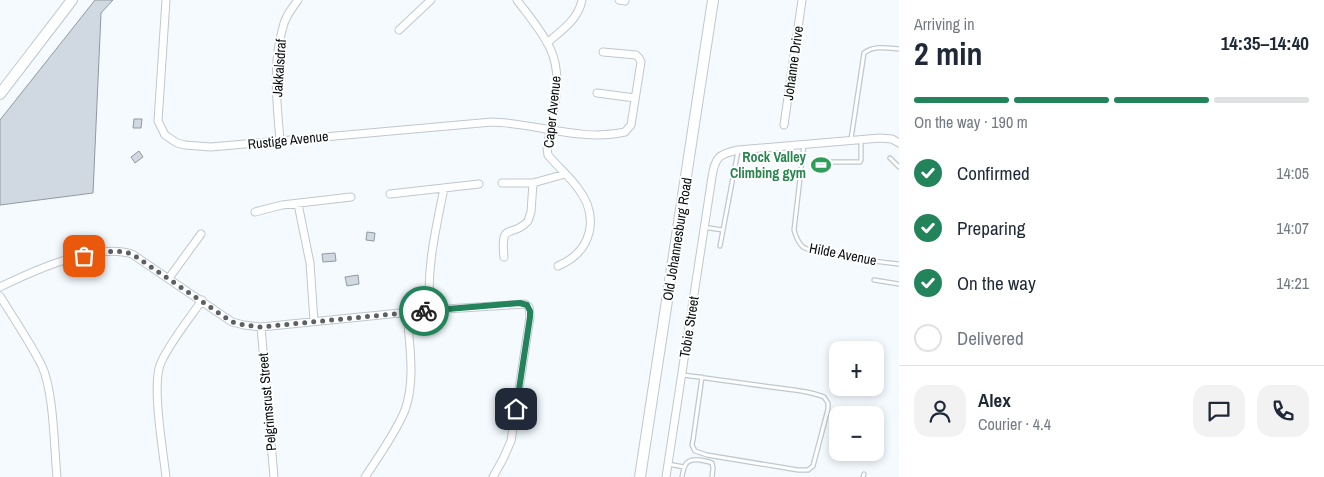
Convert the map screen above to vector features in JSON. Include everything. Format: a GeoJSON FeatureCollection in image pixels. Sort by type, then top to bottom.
{"type":"FeatureCollection","features":[{"type":"Feature","properties":{"kind":"main road"},"geometry":{"type":"LineString","coordinates":[[0,94],[72,0]]}},
{"type":"Feature","properties":{"kind":"main road","name":"Old Johannesburg Road"},"geometry":{"type":"LineString","coordinates":[[640,477],[714,0]]}},
{"type":"Feature","properties":{"kind":"street","name":"Rustige Avenue"},"geometry":{"type":"LineString","coordinates":[[166,0],[158,115],[160,126],[165,135],[177,143],[197,146],[235,145],[492,122],[514,123],[576,135],[625,132],[631,125],[641,62],[636,56],[603,52]]}},
{"type":"Feature","properties":{"kind":"street","name":"Jakkalsdraf"},"geometry":{"type":"LineString","coordinates":[[280,140],[277,98],[278,58],[283,26],[298,0]]}},
{"type":"Feature","properties":{"kind":"street"},"geometry":{"type":"LineString","coordinates":[[399,30],[432,0]]}},
{"type":"Feature","properties":{"kind":"street","name":"Caper Avenue"},"geometry":{"type":"LineString","coordinates":[[517,0],[547,43],[554,59],[557,80],[547,148],[548,155],[577,187],[585,201],[590,228],[588,240],[578,254],[568,262],[558,266]]}},
{"type":"Feature","properties":{"kind":"street"},"geometry":{"type":"LineString","coordinates":[[547,43],[574,19],[582,0]]}},
{"type":"Feature","properties":{"kind":"street","name":"Johanne Drive"},"geometry":{"type":"LineString","coordinates":[[784,125],[802,0]]}},
{"type":"Feature","properties":{"kind":"street"},"geometry":{"type":"LineString","coordinates":[[597,93],[635,98]]}},
{"type":"Feature","properties":{"kind":"street"},"geometry":{"type":"LineString","coordinates":[[738,150],[851,139],[886,138],[899,143]]}},
{"type":"Feature","properties":{"kind":"street","name":"Tobie Street"},"geometry":{"type":"LineString","coordinates":[[666,477],[712,177],[719,156],[738,150]]}},
{"type":"Feature","properties":{"kind":"street"},"geometry":{"type":"LineString","coordinates":[[502,183],[533,183],[566,174]]}},
{"type":"Feature","properties":{"kind":"street"},"geometry":{"type":"LineString","coordinates":[[504,257],[503,240],[505,235],[526,223],[530,218],[533,183]]}},
{"type":"Feature","properties":{"kind":"street"},"geometry":{"type":"LineString","coordinates":[[390,194],[478,184]]}},
{"type":"Feature","properties":{"kind":"street"},"geometry":{"type":"LineString","coordinates":[[430,310],[428,283],[444,188]]}},
{"type":"Feature","properties":{"kind":"street"},"geometry":{"type":"LineString","coordinates":[[256,212],[274,206],[351,197]]}},
{"type":"Feature","properties":{"kind":"street"},"geometry":{"type":"LineString","coordinates":[[298,204],[310,263],[314,321]]}},
{"type":"Feature","properties":{"kind":"street"},"geometry":{"type":"LineString","coordinates":[[169,278],[201,234]]}},
{"type":"Feature","properties":{"kind":"street"},"geometry":{"type":"LineString","coordinates":[[0,287],[20,277],[68,259],[111,251],[132,254],[232,322],[244,325],[261,327],[407,312],[523,303],[529,307],[530,317],[513,428],[508,449],[492,477]]}},
{"type":"Feature","properties":{"kind":"street"},"geometry":{"type":"LineString","coordinates":[[0,296],[42,367],[51,406],[57,477]]}},
{"type":"Feature","properties":{"kind":"street"},"geometry":{"type":"LineString","coordinates":[[166,477],[157,390],[158,374],[164,356],[202,300]]}},
{"type":"Feature","properties":{"kind":"street"},"geometry":{"type":"LineString","coordinates":[[365,477],[402,417],[408,398],[411,370],[407,312]]}},
{"type":"Feature","properties":{"kind":"street","name":"Pelgrimsrust Street"},"geometry":{"type":"LineString","coordinates":[[261,327],[274,477]]}},
{"type":"Feature","properties":{"kind":"lane"},"geometry":{"type":"LineString","coordinates":[[851,139],[864,53],[875,48],[899,49]]}},
{"type":"Feature","properties":{"kind":"lane"},"geometry":{"type":"LineString","coordinates":[[814,162],[860,162],[862,160],[861,139]]}},
{"type":"Feature","properties":{"kind":"lane","name":"Hilde Avenue"},"geometry":{"type":"LineString","coordinates":[[804,144],[794,230],[798,241],[804,247],[819,252],[899,264]]}},
{"type":"Feature","properties":{"kind":"lane"},"geometry":{"type":"LineString","coordinates":[[720,246],[738,150]]}},
{"type":"Feature","properties":{"kind":"lane"},"geometry":{"type":"LineString","coordinates":[[890,158],[899,167]]}},
{"type":"Feature","properties":{"kind":"lane"},"geometry":{"type":"LineString","coordinates":[[710,228],[723,230]]}},
{"type":"Feature","properties":{"kind":"lane"},"geometry":{"type":"LineString","coordinates":[[874,280],[899,284]]}},
{"type":"Feature","properties":{"kind":"lane"},"geometry":{"type":"LineString","coordinates":[[682,375],[702,377],[807,392],[824,398],[828,403],[828,409],[813,466],[808,470],[798,470],[707,455],[695,451],[692,440],[702,377]]}},
{"type":"Feature","properties":{"kind":"lane"},"geometry":{"type":"LineString","coordinates":[[682,477],[684,467],[689,460],[710,461],[713,465],[712,477]]}},
{"type":"Feature","properties":{"kind":"lane"},"geometry":{"type":"LineString","coordinates":[[668,464],[684,467]]}},
{"type":"Feature","properties":{"kind":"building"},"geometry":{"type":"Polygon","coordinates":[[[95,0],[113,0],[101,13],[93,193],[0,205],[0,120],[95,0]]]}},
{"type":"Feature","properties":{"kind":"building"},"geometry":{"type":"Polygon","coordinates":[[[134,119],[142,119],[141,128],[133,128],[134,119]]]}},
{"type":"Feature","properties":{"kind":"building"},"geometry":{"type":"Polygon","coordinates":[[[139,151],[143,157],[135,163],[131,157],[139,151]]]}},
{"type":"Feature","properties":{"kind":"building"},"geometry":{"type":"Polygon","coordinates":[[[367,232],[375,233],[374,241],[366,240],[367,232]]]}},
{"type":"Feature","properties":{"kind":"building"},"geometry":{"type":"Polygon","coordinates":[[[335,253],[336,261],[323,262],[322,254],[335,253]]]}},
{"type":"Feature","properties":{"kind":"building"},"geometry":{"type":"Polygon","coordinates":[[[358,275],[359,284],[347,286],[345,277],[358,275]]]}},
{"type":"Feature","properties":{"kind":"way so far"},"geometry":{"type":"LineString","coordinates":[[84,256],[111,251],[132,254],[237,324],[261,327],[424,311]]}},
{"type":"Feature","properties":{"kind":"place","name":"Rock Valley Climbing gym"},"geometry":{"type":"Point","coordinates":[821,165]}},
{"type":"Feature","properties":{"kind":"route"},"geometry":{"type":"LineString","coordinates":[[424,311],[520,303],[529,307],[530,317],[516,409]]}}]}
